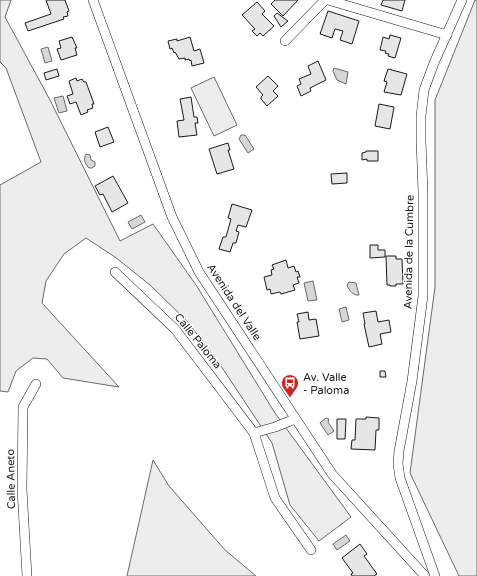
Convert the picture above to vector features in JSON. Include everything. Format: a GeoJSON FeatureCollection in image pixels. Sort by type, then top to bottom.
{"type":"FeatureCollection","features":[{"type":"Feature","properties":{"kind":"street","name":"Avenida del Valle"},"geometry":{"type":"LineString","coordinates":[[92,0],[172,217],[199,272],[332,474],[426,576]]}},
{"type":"Feature","properties":{"kind":"street"},"geometry":{"type":"LineString","coordinates":[[285,41],[325,0]]}},
{"type":"Feature","properties":{"kind":"street"},"geometry":{"type":"LineString","coordinates":[[328,0],[447,35]]}},
{"type":"Feature","properties":{"kind":"street","name":"Avenida de la Cumbre"},"geometry":{"type":"LineString","coordinates":[[435,576],[400,478],[398,464],[403,423],[412,381],[423,296],[421,116],[424,90],[434,63],[462,0]]}},
{"type":"Feature","properties":{"kind":"street","name":"Calle Paloma"},"geometry":{"type":"LineString","coordinates":[[115,272],[175,329],[254,433],[275,498],[310,550]]}},
{"type":"Feature","properties":{"kind":"street","name":"Calle Aneto"},"geometry":{"type":"LineString","coordinates":[[27,576],[22,489],[23,407],[36,384]]}},
{"type":"Feature","properties":{"kind":"street"},"geometry":{"type":"LineString","coordinates":[[254,433],[275,427],[295,418]]}},
{"type":"Feature","properties":{"kind":"shaded area"},"geometry":{"type":"Polygon","coordinates":[[[0,0],[11,0],[5,17],[50,100],[120,241],[153,224],[196,285],[275,413],[351,517],[319,541],[290,505],[272,443],[219,363],[187,321],[150,285],[115,257],[86,238],[64,254],[46,281],[42,303],[119,387],[63,378],[47,359],[33,358],[16,371],[8,392],[0,391],[0,185],[41,162],[6,68],[0,62],[0,0]]]}},
{"type":"Feature","properties":{"kind":"shaded area"},"geometry":{"type":"Polygon","coordinates":[[[475,0],[477,0],[477,576],[459,576],[410,473],[435,287],[435,100],[475,0]]]}},
{"type":"Feature","properties":{"kind":"shaded area"},"geometry":{"type":"Polygon","coordinates":[[[48,47],[52,61],[45,63],[41,49],[48,47]]]}},
{"type":"Feature","properties":{"kind":"shaded area"},"geometry":{"type":"Polygon","coordinates":[[[334,68],[348,72],[346,84],[337,80],[333,71],[334,68]]]}},
{"type":"Feature","properties":{"kind":"shaded area"},"geometry":{"type":"Polygon","coordinates":[[[214,77],[237,125],[214,136],[191,88],[214,77]]]}},
{"type":"Feature","properties":{"kind":"shaded area"},"geometry":{"type":"Polygon","coordinates":[[[63,96],[67,111],[59,113],[54,98],[63,96]]]}},
{"type":"Feature","properties":{"kind":"shaded area"},"geometry":{"type":"Polygon","coordinates":[[[241,135],[245,135],[254,149],[248,153],[239,139],[241,135]]]}},
{"type":"Feature","properties":{"kind":"shaded area"},"geometry":{"type":"Polygon","coordinates":[[[86,154],[90,155],[91,160],[95,162],[95,166],[92,168],[89,168],[86,163],[86,154]]]}},
{"type":"Feature","properties":{"kind":"shaded area"},"geometry":{"type":"Polygon","coordinates":[[[141,215],[145,222],[132,229],[128,222],[141,215]]]}},
{"type":"Feature","properties":{"kind":"shaded area"},"geometry":{"type":"Polygon","coordinates":[[[313,281],[317,300],[308,301],[304,283],[313,281]]]}},
{"type":"Feature","properties":{"kind":"shaded area"},"geometry":{"type":"Polygon","coordinates":[[[349,282],[356,283],[359,295],[355,295],[350,291],[347,285],[349,282]]]}},
{"type":"Feature","properties":{"kind":"shaded area"},"geometry":{"type":"Polygon","coordinates":[[[346,307],[349,320],[342,322],[339,309],[346,307]]]}},
{"type":"Feature","properties":{"kind":"shaded area"},"geometry":{"type":"Polygon","coordinates":[[[326,418],[329,419],[328,422],[334,431],[328,435],[320,423],[326,418]]]}},
{"type":"Feature","properties":{"kind":"shaded area"},"geometry":{"type":"Polygon","coordinates":[[[153,460],[169,486],[225,550],[256,576],[127,576],[153,460]]]}},
{"type":"Feature","properties":{"kind":"shaded area"},"geometry":{"type":"Polygon","coordinates":[[[346,535],[350,541],[337,550],[333,544],[346,535]]]}},
{"type":"Feature","properties":{"kind":"building"},"geometry":{"type":"Polygon","coordinates":[[[46,0],[65,0],[69,11],[67,12],[68,16],[63,17],[64,19],[28,31],[25,23],[51,14],[46,0]]]}},
{"type":"Feature","properties":{"kind":"building"},"geometry":{"type":"Polygon","coordinates":[[[275,0],[298,0],[283,16],[271,4],[275,0]]]}},
{"type":"Feature","properties":{"kind":"building"},"geometry":{"type":"Polygon","coordinates":[[[383,0],[405,0],[402,11],[381,5],[383,0]]]}},
{"type":"Feature","properties":{"kind":"building"},"geometry":{"type":"Polygon","coordinates":[[[257,2],[265,11],[262,14],[274,26],[263,36],[260,33],[257,36],[252,31],[255,29],[242,15],[257,2]]]}},
{"type":"Feature","properties":{"kind":"building"},"geometry":{"type":"Polygon","coordinates":[[[328,11],[359,21],[352,44],[340,40],[343,31],[335,29],[332,38],[320,34],[328,11]]]}},
{"type":"Feature","properties":{"kind":"building"},"geometry":{"type":"Polygon","coordinates":[[[277,13],[288,21],[281,27],[274,16],[277,13]]]}},
{"type":"Feature","properties":{"kind":"building"},"geometry":{"type":"Polygon","coordinates":[[[390,35],[401,38],[395,58],[388,56],[389,54],[385,53],[386,51],[380,50],[383,37],[389,39],[390,35]]]}},
{"type":"Feature","properties":{"kind":"building"},"geometry":{"type":"Polygon","coordinates":[[[72,37],[77,48],[75,48],[77,55],[61,60],[57,49],[61,48],[59,41],[72,37]]]}},
{"type":"Feature","properties":{"kind":"building"},"geometry":{"type":"Polygon","coordinates":[[[190,37],[194,51],[200,49],[204,63],[192,66],[191,60],[185,60],[185,58],[179,59],[172,48],[170,49],[168,41],[177,39],[177,41],[190,37]]]}},
{"type":"Feature","properties":{"kind":"building"},"geometry":{"type":"Polygon","coordinates":[[[318,61],[326,80],[310,88],[311,91],[301,96],[297,86],[301,84],[299,79],[311,74],[308,66],[318,61]]]}},
{"type":"Feature","properties":{"kind":"building"},"geometry":{"type":"Polygon","coordinates":[[[57,69],[59,76],[46,80],[44,73],[57,69]]]}},
{"type":"Feature","properties":{"kind":"building"},"geometry":{"type":"Polygon","coordinates":[[[388,69],[407,74],[401,95],[384,92],[387,82],[384,81],[388,69]]]}},
{"type":"Feature","properties":{"kind":"building"},"geometry":{"type":"Polygon","coordinates":[[[268,76],[278,86],[273,91],[278,96],[267,106],[261,99],[263,95],[256,87],[268,76]]]}},
{"type":"Feature","properties":{"kind":"building"},"geometry":{"type":"Polygon","coordinates":[[[76,78],[77,81],[82,79],[86,82],[94,104],[92,104],[93,108],[87,110],[88,112],[81,115],[76,102],[70,104],[67,96],[73,94],[69,81],[76,78]]]}},
{"type":"Feature","properties":{"kind":"building"},"geometry":{"type":"Polygon","coordinates":[[[191,97],[194,117],[197,117],[198,123],[195,123],[197,135],[179,137],[177,121],[184,120],[180,99],[191,97]]]}},
{"type":"Feature","properties":{"kind":"building"},"geometry":{"type":"Polygon","coordinates":[[[379,104],[394,107],[390,129],[375,126],[379,104]]]}},
{"type":"Feature","properties":{"kind":"building"},"geometry":{"type":"Polygon","coordinates":[[[108,127],[114,142],[100,147],[95,132],[108,127]]]}},
{"type":"Feature","properties":{"kind":"building"},"geometry":{"type":"Polygon","coordinates":[[[228,143],[230,150],[228,150],[234,169],[217,174],[209,149],[228,143]]]}},
{"type":"Feature","properties":{"kind":"building"},"geometry":{"type":"Polygon","coordinates":[[[366,151],[378,151],[378,161],[367,161],[367,159],[362,160],[362,153],[366,151]]]}},
{"type":"Feature","properties":{"kind":"building"},"geometry":{"type":"Polygon","coordinates":[[[347,173],[347,183],[332,184],[331,174],[347,173]]]}},
{"type":"Feature","properties":{"kind":"building"},"geometry":{"type":"Polygon","coordinates":[[[113,176],[128,203],[112,212],[103,194],[100,195],[95,186],[113,176]]]}},
{"type":"Feature","properties":{"kind":"building"},"geometry":{"type":"Polygon","coordinates":[[[232,204],[252,210],[246,227],[238,225],[236,231],[239,232],[236,243],[233,243],[230,252],[219,249],[223,237],[226,237],[231,219],[228,218],[232,204]]]}},
{"type":"Feature","properties":{"kind":"building"},"geometry":{"type":"Polygon","coordinates":[[[370,245],[378,245],[378,250],[385,250],[385,257],[370,258],[370,245]]]}},
{"type":"Feature","properties":{"kind":"building"},"geometry":{"type":"Polygon","coordinates":[[[386,256],[396,256],[396,259],[402,259],[403,284],[396,284],[396,286],[387,285],[386,256]]]}},
{"type":"Feature","properties":{"kind":"building"},"geometry":{"type":"Polygon","coordinates":[[[286,260],[288,268],[294,266],[296,272],[298,271],[300,277],[297,277],[299,283],[293,285],[295,290],[281,294],[280,292],[271,294],[270,289],[267,290],[264,277],[272,275],[271,270],[274,269],[272,265],[286,260]]]}},
{"type":"Feature","properties":{"kind":"building"},"geometry":{"type":"Polygon","coordinates":[[[376,311],[378,322],[389,320],[391,332],[380,334],[382,344],[369,347],[363,313],[376,311]]]}},
{"type":"Feature","properties":{"kind":"building"},"geometry":{"type":"Polygon","coordinates":[[[308,312],[309,320],[316,319],[319,336],[300,339],[297,314],[308,312]]]}},
{"type":"Feature","properties":{"kind":"building"},"geometry":{"type":"Polygon","coordinates":[[[380,371],[385,371],[386,377],[380,377],[380,371]]]}},
{"type":"Feature","properties":{"kind":"building"},"geometry":{"type":"Polygon","coordinates":[[[366,417],[379,418],[379,430],[376,430],[375,450],[351,449],[352,440],[355,440],[356,419],[366,419],[366,417]]]}},
{"type":"Feature","properties":{"kind":"building"},"geometry":{"type":"Polygon","coordinates":[[[337,419],[346,419],[345,439],[337,439],[337,419]]]}},
{"type":"Feature","properties":{"kind":"building"},"geometry":{"type":"Polygon","coordinates":[[[360,544],[367,554],[364,556],[377,574],[374,576],[352,576],[351,574],[353,573],[342,558],[360,544]]]}},
{"type":"Feature","properties":{"kind":"place","name":"Av. Valle - Paloma"},"geometry":{"type":"Point","coordinates":[290,398]}}]}
